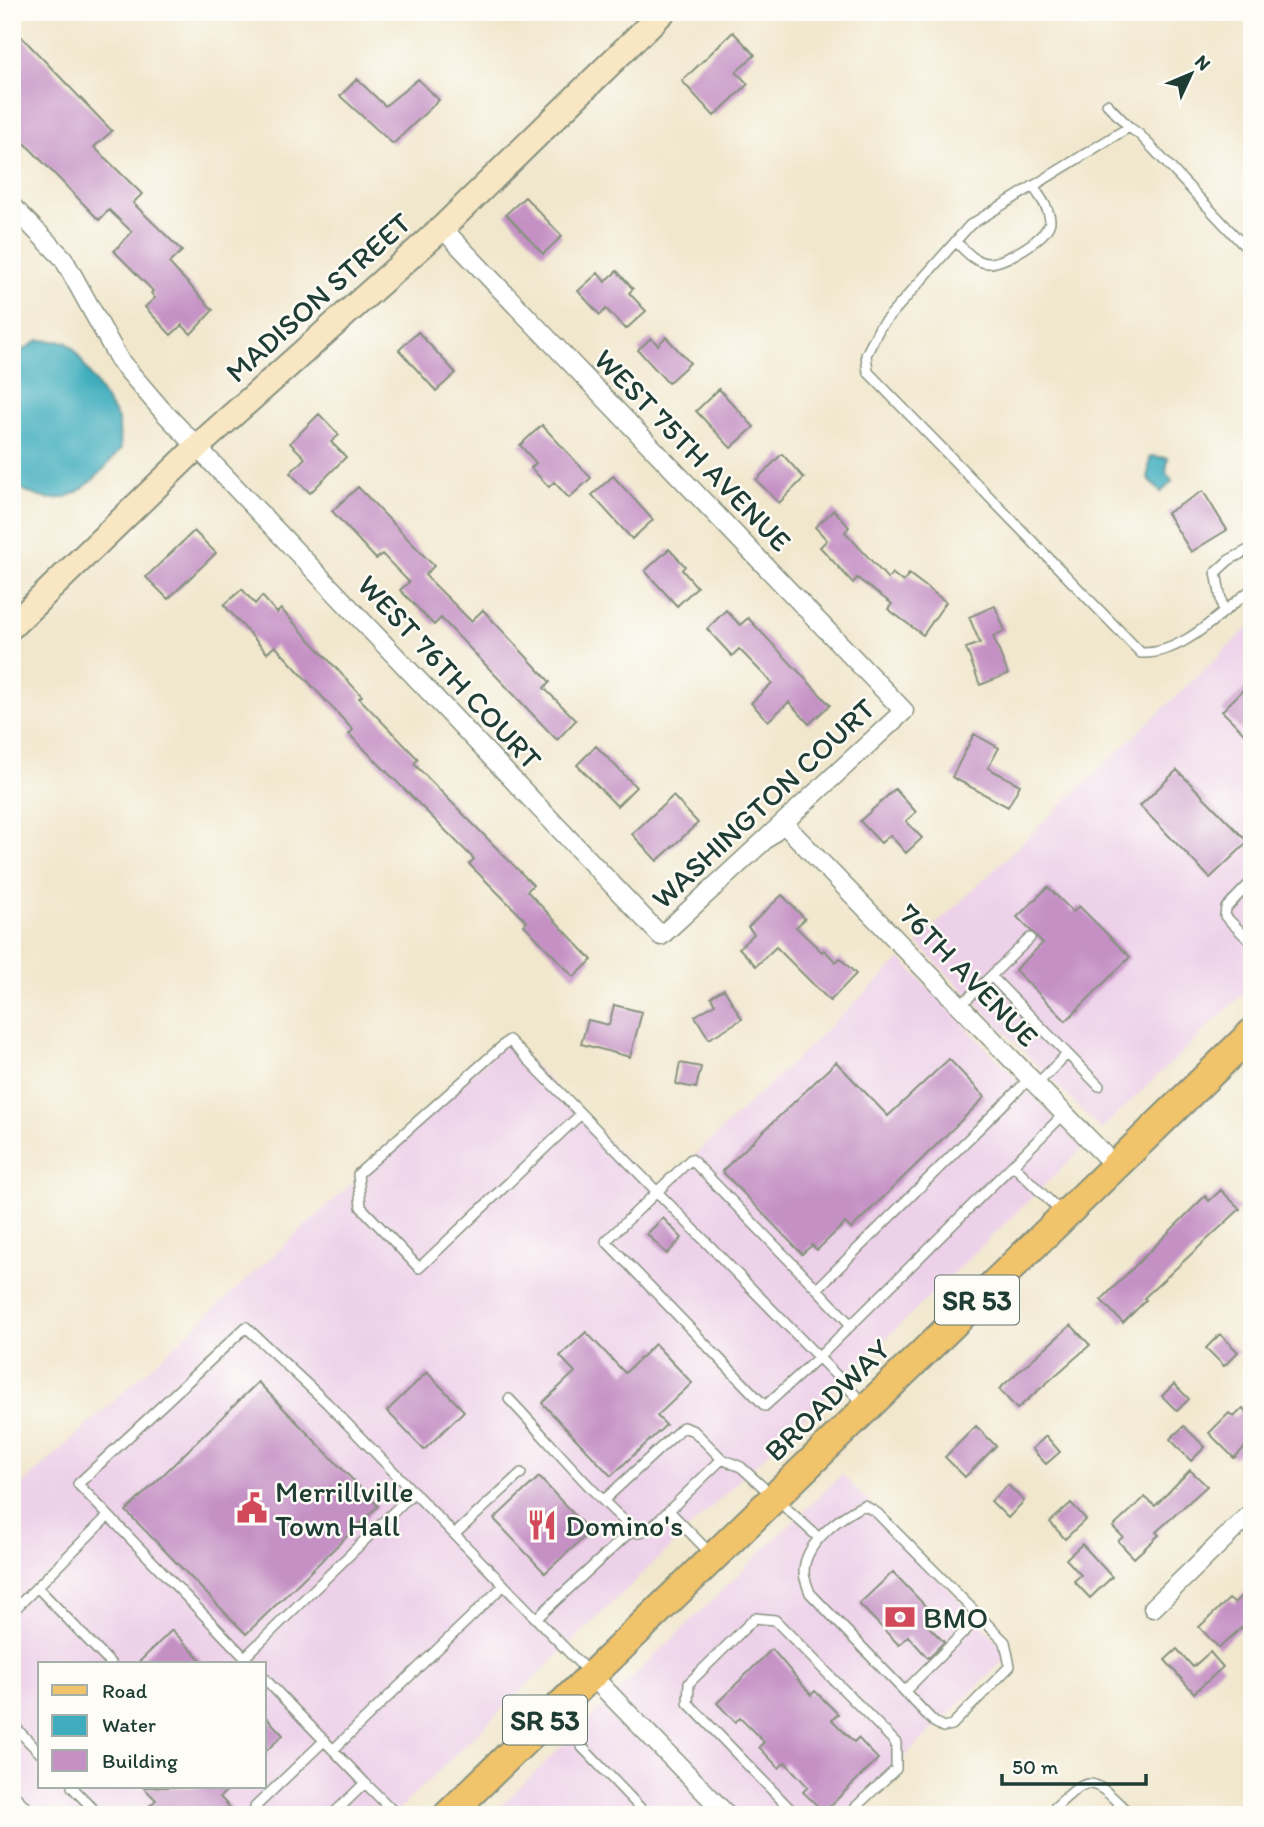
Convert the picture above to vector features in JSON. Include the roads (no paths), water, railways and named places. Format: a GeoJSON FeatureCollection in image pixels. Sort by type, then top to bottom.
{"type":"FeatureCollection","features":[{"type":"Feature","properties":{"kind":"main road","name":"BROADWAY"},"geometry":{"type":"LineString","coordinates":[[447,1815],[1252,1033]]}},
{"type":"Feature","properties":{"kind":"street","name":"MADISON STREET"},"geometry":{"type":"LineString","coordinates":[[12,626],[198,446],[442,228],[663,12]]}},
{"type":"Feature","properties":{"kind":"street","name":"WEST 76TH COURT"},"geometry":{"type":"LineString","coordinates":[[12,206],[63,258],[120,361],[660,936]]}},
{"type":"Feature","properties":{"kind":"street","name":"WEST 75TH AVENUE"},"geometry":{"type":"LineString","coordinates":[[442,228],[904,711]]}},
{"type":"Feature","properties":{"kind":"street","name":"WASHINGTON COURT"},"geometry":{"type":"LineString","coordinates":[[660,936],[904,711]]}},
{"type":"Feature","properties":{"kind":"street","name":"76TH AVENUE"},"geometry":{"type":"LineString","coordinates":[[783,823],[1115,1166]]}},
{"type":"Feature","properties":{"kind":"street"},"geometry":{"type":"LineString","coordinates":[[1153,1608],[1252,1512]]}},
{"type":"Feature","properties":{"kind":"street"},"geometry":{"type":"LineString","coordinates":[[591,1675],[727,1815]]}},
{"type":"Feature","properties":{"kind":"lane"},"geometry":{"type":"LineString","coordinates":[[1107,104],[1140,135],[1252,254]]}},
{"type":"Feature","properties":{"kind":"lane"},"geometry":{"type":"LineString","coordinates":[[1129,127],[970,225],[880,327],[866,355],[868,372],[1140,653],[1154,653],[1179,643],[1252,589]]}},
{"type":"Feature","properties":{"kind":"lane"},"geometry":{"type":"LineString","coordinates":[[956,242],[974,258],[988,264],[1004,261],[1046,233],[1051,221],[1047,208],[1033,186]]}},
{"type":"Feature","properties":{"kind":"lane"},"geometry":{"type":"LineString","coordinates":[[1223,610],[1216,572],[1229,560],[1252,548]]}},
{"type":"Feature","properties":{"kind":"lane"},"geometry":{"type":"LineString","coordinates":[[1252,881],[1226,908],[1225,916],[1252,943]]}},
{"type":"Feature","properties":{"kind":"lane"},"geometry":{"type":"LineString","coordinates":[[960,1006],[1030,938]]}},
{"type":"Feature","properties":{"kind":"lane"},"geometry":{"type":"LineString","coordinates":[[991,976],[1098,1086]]}},
{"type":"Feature","properties":{"kind":"lane"},"geometry":{"type":"LineString","coordinates":[[581,1114],[419,1268],[361,1207],[358,1174],[509,1040],[867,1407]]}},
{"type":"Feature","properties":{"kind":"lane"},"geometry":{"type":"LineString","coordinates":[[817,1289],[1033,1081],[1067,1054]]}},
{"type":"Feature","properties":{"kind":"lane"},"geometry":{"type":"LineString","coordinates":[[851,1325],[691,1159],[606,1241],[765,1406],[819,1357],[1064,1114]]}},
{"type":"Feature","properties":{"kind":"lane"},"geometry":{"type":"LineString","coordinates":[[1013,1165],[1065,1216]]}},
{"type":"Feature","properties":{"kind":"lane"},"geometry":{"type":"LineString","coordinates":[[414,1492],[248,1661],[78,1484],[246,1327],[327,1402],[591,1675]]}},
{"type":"Feature","properties":{"kind":"lane"},"geometry":{"type":"LineString","coordinates":[[509,1399],[633,1529],[643,1532],[722,1460]]}},
{"type":"Feature","properties":{"kind":"lane"},"geometry":{"type":"LineString","coordinates":[[604,1500],[683,1427],[694,1431],[722,1460],[741,1467],[819,1538]]}},
{"type":"Feature","properties":{"kind":"lane"},"geometry":{"type":"LineString","coordinates":[[455,1534],[521,1473]]}},
{"type":"Feature","properties":{"kind":"lane"},"geometry":{"type":"LineString","coordinates":[[864,1505],[877,1513],[979,1617],[1005,1642],[1010,1666],[952,1725],[943,1727],[934,1722],[810,1593],[803,1574],[806,1560],[819,1538],[864,1505]]}},
{"type":"Feature","properties":{"kind":"lane"},"geometry":{"type":"LineString","coordinates":[[669,1511],[713,1556]]}},
{"type":"Feature","properties":{"kind":"lane"},"geometry":{"type":"LineString","coordinates":[[12,1612],[108,1516]]}},
{"type":"Feature","properties":{"kind":"lane"},"geometry":{"type":"LineString","coordinates":[[537,1618],[633,1529]]}},
{"type":"Feature","properties":{"kind":"lane"},"geometry":{"type":"LineString","coordinates":[[333,1750],[504,1585]]}},
{"type":"Feature","properties":{"kind":"lane"},"geometry":{"type":"LineString","coordinates":[[37,1587],[109,1662]]}},
{"type":"Feature","properties":{"kind":"lane"},"geometry":{"type":"LineString","coordinates":[[905,1692],[979,1617]]}},
{"type":"Feature","properties":{"kind":"lane"},"geometry":{"type":"LineString","coordinates":[[796,1815],[688,1703],[689,1683],[755,1618],[775,1620],[896,1743],[895,1769],[847,1815]]}},
{"type":"Feature","properties":{"kind":"lane"},"geometry":{"type":"LineString","coordinates":[[266,1680],[397,1815]]}},
{"type":"Feature","properties":{"kind":"lane"},"geometry":{"type":"LineString","coordinates":[[12,1724],[38,1751]]}},
{"type":"Feature","properties":{"kind":"lane"},"geometry":{"type":"LineString","coordinates":[[262,1815],[255,1807],[325,1741]]}},
{"type":"Feature","properties":{"kind":"lane"},"geometry":{"type":"LineString","coordinates":[[582,1747],[647,1815]]}},
{"type":"Feature","properties":{"kind":"lane"},"geometry":{"type":"LineString","coordinates":[[1048,1815],[1079,1786],[1088,1782],[1101,1786],[1131,1815]]}},
{"type":"Feature","properties":{"kind":"lane"},"geometry":{"type":"LineString","coordinates":[[332,1815],[365,1783]]}},
{"type":"Feature","properties":{"kind":"lane"},"geometry":{"type":"LineString","coordinates":[[73,1788],[99,1815]]}},
{"type":"Feature","properties":{"kind":"lane"},"geometry":{"type":"LineString","coordinates":[[12,1793],[34,1815]]}},
{"type":"Feature","properties":{"kind":"water"},"geometry":{"type":"Polygon","coordinates":[[[39,340],[66,342],[74,349],[118,419],[121,449],[85,487],[59,499],[29,493],[12,482],[12,357],[39,340]]]}},
{"type":"Feature","properties":{"kind":"water"},"geometry":{"type":"Polygon","coordinates":[[[1150,456],[1168,458],[1166,473],[1173,481],[1161,492],[1148,479],[1150,456]]]}},
{"type":"Feature","properties":{"kind":"place","name":"Merrillville Town Hall"},"geometry":{"type":"Point","coordinates":[252,1508]}},
{"type":"Feature","properties":{"kind":"place","name":"Domino's"},"geometry":{"type":"Point","coordinates":[542,1525]}},
{"type":"Feature","properties":{"kind":"place","name":"BMO"},"geometry":{"type":"Point","coordinates":[900,1617]}}]}
